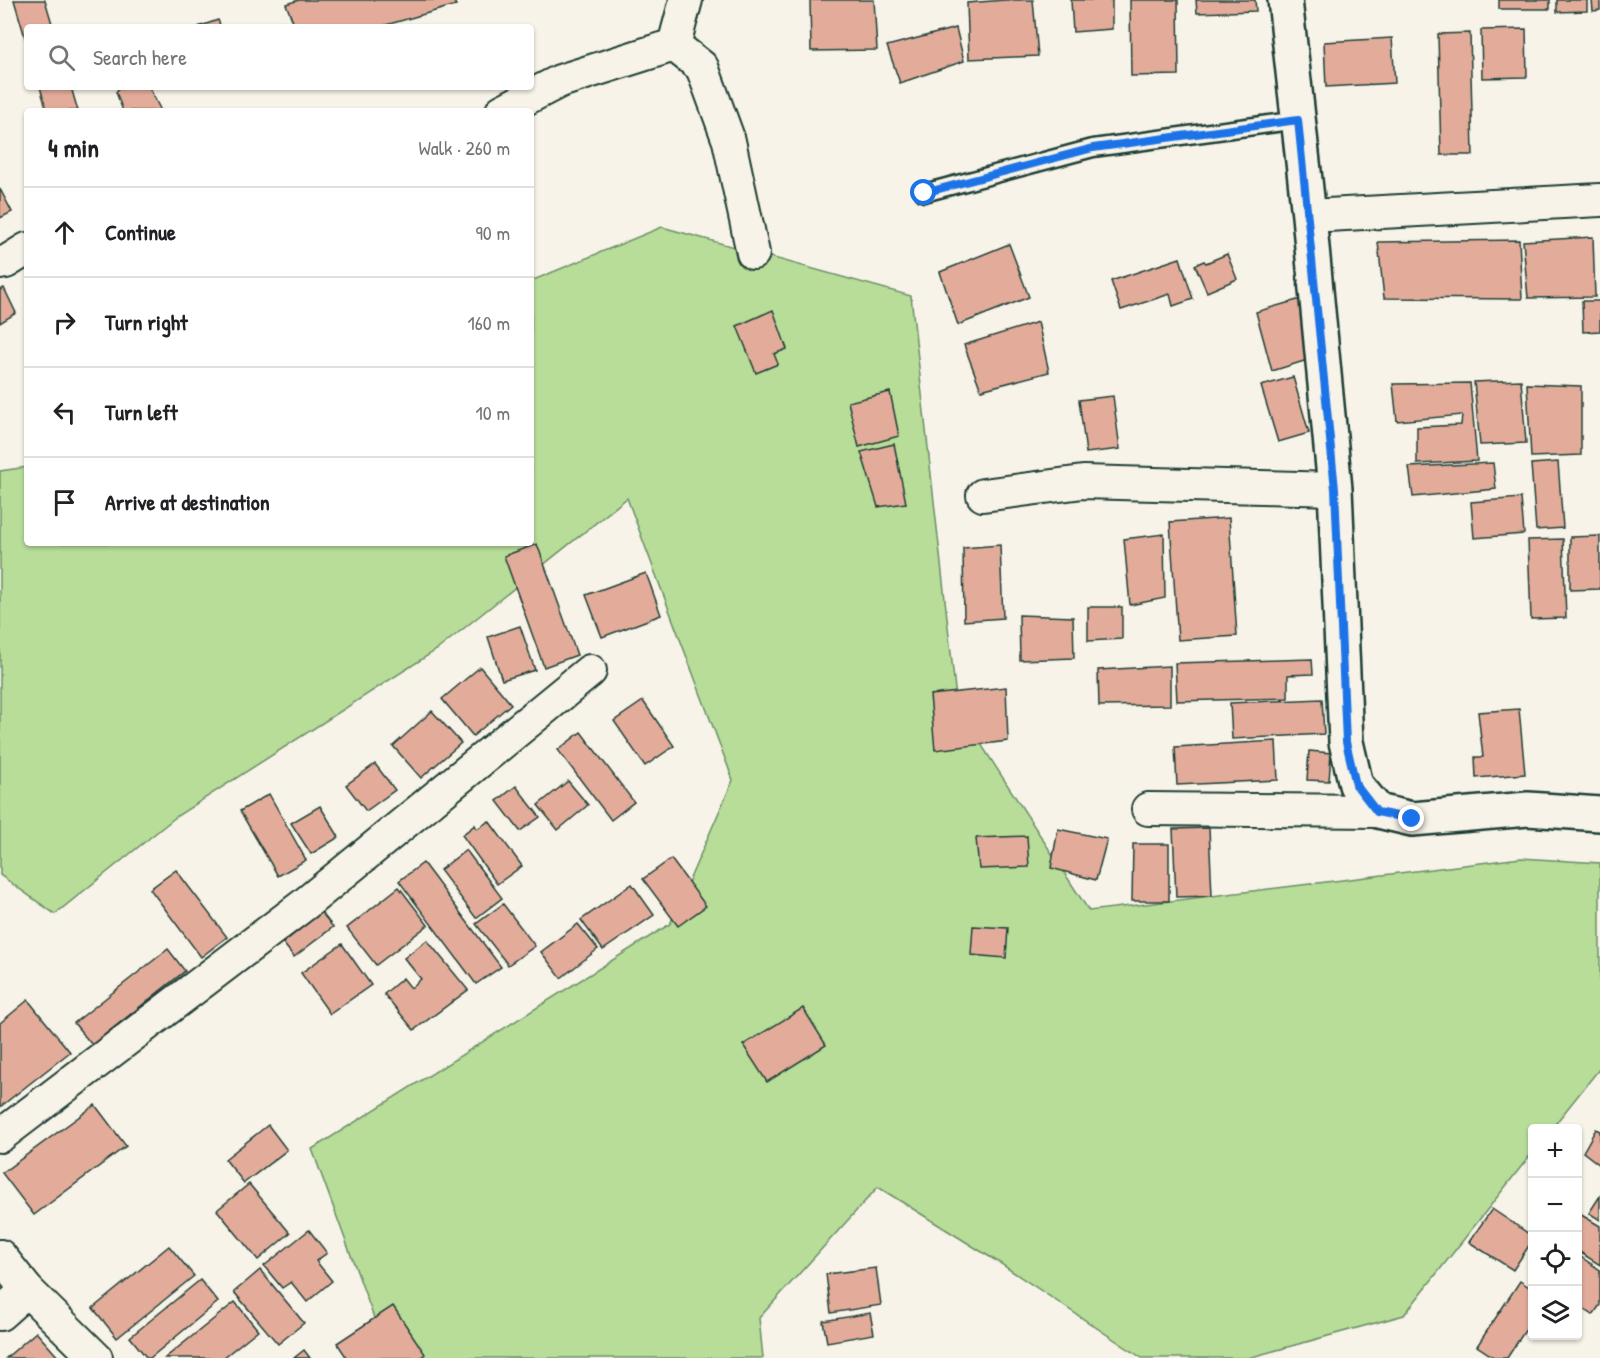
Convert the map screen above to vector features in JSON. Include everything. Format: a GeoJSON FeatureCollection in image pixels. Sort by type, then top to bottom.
{"type":"FeatureCollection","features":[{"type":"Feature","properties":{"kind":"street"},"geometry":{"type":"LineString","coordinates":[[674,45],[686,0]]}},
{"type":"Feature","properties":{"kind":"street"},"geometry":{"type":"LineString","coordinates":[[1285,0],[1309,216],[1335,489],[1346,742],[1356,785],[1377,812]]}},
{"type":"Feature","properties":{"kind":"street"},"geometry":{"type":"LineString","coordinates":[[508,108],[560,81],[674,45]]}},
{"type":"Feature","properties":{"kind":"street"},"geometry":{"type":"LineString","coordinates":[[674,45],[702,67],[729,141],[753,253]]}},
{"type":"Feature","properties":{"kind":"street"},"geometry":{"type":"LineString","coordinates":[[1309,216],[1600,200]]}},
{"type":"Feature","properties":{"kind":"street"},"geometry":{"type":"LineString","coordinates":[[0,263],[6,262],[24,251]]}},
{"type":"Feature","properties":{"kind":"street"},"geometry":{"type":"LineString","coordinates":[[983,495],[1083,482],[1335,489]]}},
{"type":"Feature","properties":{"kind":"street"},"geometry":{"type":"LineString","coordinates":[[0,1136],[305,904],[590,671]]}},
{"type":"Feature","properties":{"kind":"street"},"geometry":{"type":"LineString","coordinates":[[1148,809],[1377,812],[1412,819],[1528,809],[1600,814]]}},
{"type":"Feature","properties":{"kind":"street"},"geometry":{"type":"LineString","coordinates":[[0,1256],[27,1290],[96,1358]]}},
{"type":"Feature","properties":{"kind":"street"},"geometry":{"type":"LineString","coordinates":[[0,1314],[27,1290]]}},
{"type":"Feature","properties":{"kind":"lane"},"geometry":{"type":"LineString","coordinates":[[924,193],[1093,148],[1298,120]]}},
{"type":"Feature","properties":{"kind":"green space"},"geometry":{"type":"Polygon","coordinates":[[[662,227],[911,296],[957,707],[1089,911],[1521,858],[1600,863],[1600,1068],[1555,1124],[1528,1124],[1528,1158],[1404,1315],[1248,1358],[1142,1358],[998,1262],[878,1187],[759,1318],[763,1358],[384,1358],[385,1348],[312,1149],[670,924],[733,780],[627,498],[438,649],[177,816],[55,914],[0,875],[0,471],[24,467],[24,546],[534,546],[534,280],[662,227]]]}},
{"type":"Feature","properties":{"kind":"building"},"geometry":{"type":"Polygon","coordinates":[[[14,0],[45,0],[52,24],[24,24],[24,34],[14,0]]]}},
{"type":"Feature","properties":{"kind":"building"},"geometry":{"type":"Polygon","coordinates":[[[299,0],[453,0],[456,5],[390,24],[294,24],[286,4],[299,0]]]}},
{"type":"Feature","properties":{"kind":"building"},"geometry":{"type":"Polygon","coordinates":[[[810,0],[874,0],[877,50],[811,51],[810,0]]]}},
{"type":"Feature","properties":{"kind":"building"},"geometry":{"type":"Polygon","coordinates":[[[1033,0],[1038,56],[969,59],[967,3],[1033,0]]]}},
{"type":"Feature","properties":{"kind":"building"},"geometry":{"type":"Polygon","coordinates":[[[1071,0],[1112,0],[1112,29],[1073,32],[1071,0]]]}},
{"type":"Feature","properties":{"kind":"building"},"geometry":{"type":"Polygon","coordinates":[[[1130,0],[1178,0],[1179,75],[1131,76],[1130,0]]]}},
{"type":"Feature","properties":{"kind":"building"},"geometry":{"type":"Polygon","coordinates":[[[1196,0],[1255,0],[1256,11],[1197,13],[1196,0]]]}},
{"type":"Feature","properties":{"kind":"building"},"geometry":{"type":"Polygon","coordinates":[[[1499,0],[1550,0],[1550,9],[1499,9],[1499,0]]]}},
{"type":"Feature","properties":{"kind":"building"},"geometry":{"type":"Polygon","coordinates":[[[1557,0],[1587,0],[1587,11],[1557,12],[1557,0]]]}},
{"type":"Feature","properties":{"kind":"building"},"geometry":{"type":"Polygon","coordinates":[[[1592,0],[1600,0],[1600,10],[1593,11],[1592,0]]]}},
{"type":"Feature","properties":{"kind":"building"},"geometry":{"type":"Polygon","coordinates":[[[218,20],[220,24],[207,24],[218,20]]]}},
{"type":"Feature","properties":{"kind":"building"},"geometry":{"type":"Polygon","coordinates":[[[956,28],[964,61],[900,83],[887,46],[956,28]]]}},
{"type":"Feature","properties":{"kind":"building"},"geometry":{"type":"Polygon","coordinates":[[[1526,29],[1527,77],[1482,78],[1481,30],[1526,29]]]}},
{"type":"Feature","properties":{"kind":"building"},"geometry":{"type":"Polygon","coordinates":[[[1470,33],[1473,155],[1441,155],[1438,34],[1470,33]]]}},
{"type":"Feature","properties":{"kind":"building"},"geometry":{"type":"Polygon","coordinates":[[[1392,38],[1395,83],[1326,87],[1324,42],[1392,38]]]}},
{"type":"Feature","properties":{"kind":"building"},"geometry":{"type":"Polygon","coordinates":[[[41,90],[72,90],[77,108],[46,108],[41,90]]]}},
{"type":"Feature","properties":{"kind":"building"},"geometry":{"type":"Polygon","coordinates":[[[118,90],[150,90],[160,108],[122,108],[116,92],[118,90]]]}},
{"type":"Feature","properties":{"kind":"building"},"geometry":{"type":"Polygon","coordinates":[[[0,189],[12,212],[0,218],[0,189]]]}},
{"type":"Feature","properties":{"kind":"building"},"geometry":{"type":"Polygon","coordinates":[[[1593,237],[1595,297],[1528,298],[1523,241],[1593,237]]]}},
{"type":"Feature","properties":{"kind":"building"},"geometry":{"type":"Polygon","coordinates":[[[1519,240],[1522,299],[1384,298],[1378,242],[1519,240]]]}},
{"type":"Feature","properties":{"kind":"building"},"geometry":{"type":"Polygon","coordinates":[[[1009,244],[1029,297],[958,325],[940,272],[1009,244]]]}},
{"type":"Feature","properties":{"kind":"building"},"geometry":{"type":"Polygon","coordinates":[[[1227,254],[1237,279],[1207,292],[1195,265],[1227,254]]]}},
{"type":"Feature","properties":{"kind":"building"},"geometry":{"type":"Polygon","coordinates":[[[1180,258],[1193,299],[1173,306],[1170,294],[1121,310],[1111,281],[1180,258]]]}},
{"type":"Feature","properties":{"kind":"building"},"geometry":{"type":"Polygon","coordinates":[[[4,288],[16,313],[0,323],[0,290],[4,288]]]}},
{"type":"Feature","properties":{"kind":"building"},"geometry":{"type":"Polygon","coordinates":[[[1304,298],[1317,357],[1272,371],[1256,312],[1304,298]]]}},
{"type":"Feature","properties":{"kind":"building"},"geometry":{"type":"Polygon","coordinates":[[[1582,301],[1600,301],[1600,331],[1583,332],[1582,301]]]}},
{"type":"Feature","properties":{"kind":"building"},"geometry":{"type":"Polygon","coordinates":[[[773,310],[787,349],[774,354],[778,364],[756,373],[737,326],[773,310]]]}},
{"type":"Feature","properties":{"kind":"building"},"geometry":{"type":"Polygon","coordinates":[[[1038,322],[1049,372],[981,390],[964,345],[1038,322]]]}},
{"type":"Feature","properties":{"kind":"building"},"geometry":{"type":"Polygon","coordinates":[[[1293,377],[1309,433],[1278,442],[1261,386],[1293,377]]]}},
{"type":"Feature","properties":{"kind":"building"},"geometry":{"type":"Polygon","coordinates":[[[1521,380],[1526,443],[1480,445],[1474,382],[1521,380]]]}},
{"type":"Feature","properties":{"kind":"building"},"geometry":{"type":"Polygon","coordinates":[[[1470,383],[1477,461],[1417,464],[1417,427],[1461,425],[1462,415],[1397,421],[1393,384],[1470,383]]]}},
{"type":"Feature","properties":{"kind":"building"},"geometry":{"type":"Polygon","coordinates":[[[1527,384],[1581,386],[1581,455],[1531,457],[1527,384]]]}},
{"type":"Feature","properties":{"kind":"building"},"geometry":{"type":"Polygon","coordinates":[[[890,392],[899,436],[859,447],[848,402],[890,392]]]}},
{"type":"Feature","properties":{"kind":"building"},"geometry":{"type":"Polygon","coordinates":[[[1113,396],[1120,449],[1086,453],[1079,400],[1113,396]]]}},
{"type":"Feature","properties":{"kind":"building"},"geometry":{"type":"Polygon","coordinates":[[[894,444],[906,503],[878,507],[861,452],[894,444]]]}},
{"type":"Feature","properties":{"kind":"building"},"geometry":{"type":"Polygon","coordinates":[[[1558,462],[1563,528],[1536,530],[1531,464],[1558,462]]]}},
{"type":"Feature","properties":{"kind":"building"},"geometry":{"type":"Polygon","coordinates":[[[1493,463],[1496,489],[1413,497],[1409,467],[1493,463]]]}},
{"type":"Feature","properties":{"kind":"building"},"geometry":{"type":"Polygon","coordinates":[[[1521,498],[1524,534],[1474,538],[1471,502],[1521,498]]]}},
{"type":"Feature","properties":{"kind":"building"},"geometry":{"type":"Polygon","coordinates":[[[1229,518],[1237,636],[1178,640],[1170,522],[1229,518]]]}},
{"type":"Feature","properties":{"kind":"building"},"geometry":{"type":"Polygon","coordinates":[[[1164,534],[1165,598],[1130,605],[1124,539],[1164,534]]]}},
{"type":"Feature","properties":{"kind":"building"},"geometry":{"type":"Polygon","coordinates":[[[1600,536],[1600,589],[1570,590],[1570,537],[1600,536]]]}},
{"type":"Feature","properties":{"kind":"building"},"geometry":{"type":"Polygon","coordinates":[[[1563,539],[1566,618],[1531,619],[1528,540],[1563,539]]]}},
{"type":"Feature","properties":{"kind":"building"},"geometry":{"type":"Polygon","coordinates":[[[537,544],[577,655],[544,667],[504,556],[537,544]]]}},
{"type":"Feature","properties":{"kind":"building"},"geometry":{"type":"Polygon","coordinates":[[[1000,545],[1003,618],[964,621],[963,548],[1000,545]]]}},
{"type":"Feature","properties":{"kind":"building"},"geometry":{"type":"Polygon","coordinates":[[[646,573],[661,615],[602,637],[586,595],[646,573]]]}},
{"type":"Feature","properties":{"kind":"building"},"geometry":{"type":"Polygon","coordinates":[[[1088,607],[1122,607],[1122,639],[1088,641],[1088,607]]]}},
{"type":"Feature","properties":{"kind":"building"},"geometry":{"type":"Polygon","coordinates":[[[1019,615],[1073,617],[1074,658],[1020,660],[1019,615]]]}},
{"type":"Feature","properties":{"kind":"building"},"geometry":{"type":"Polygon","coordinates":[[[520,626],[535,670],[502,680],[488,637],[520,626]]]}},
{"type":"Feature","properties":{"kind":"building"},"geometry":{"type":"Polygon","coordinates":[[[1312,659],[1313,674],[1288,675],[1288,698],[1177,701],[1175,663],[1312,659]]]}},
{"type":"Feature","properties":{"kind":"building"},"geometry":{"type":"Polygon","coordinates":[[[1170,666],[1170,705],[1099,706],[1098,670],[1170,666]]]}},
{"type":"Feature","properties":{"kind":"building"},"geometry":{"type":"Polygon","coordinates":[[[480,667],[511,704],[473,736],[442,699],[480,667]]]}},
{"type":"Feature","properties":{"kind":"building"},"geometry":{"type":"Polygon","coordinates":[[[1006,687],[1008,741],[935,750],[930,695],[1006,687]]]}},
{"type":"Feature","properties":{"kind":"building"},"geometry":{"type":"Polygon","coordinates":[[[1322,699],[1324,734],[1232,739],[1230,703],[1322,699]]]}},
{"type":"Feature","properties":{"kind":"building"},"geometry":{"type":"Polygon","coordinates":[[[643,701],[674,746],[645,766],[614,721],[643,701]]]}},
{"type":"Feature","properties":{"kind":"building"},"geometry":{"type":"Polygon","coordinates":[[[1519,709],[1525,774],[1476,778],[1475,757],[1483,757],[1478,712],[1519,709]]]}},
{"type":"Feature","properties":{"kind":"building"},"geometry":{"type":"Polygon","coordinates":[[[432,711],[461,743],[421,778],[393,746],[432,711]]]}},
{"type":"Feature","properties":{"kind":"building"},"geometry":{"type":"Polygon","coordinates":[[[581,732],[634,802],[611,820],[558,750],[581,732]]]}},
{"type":"Feature","properties":{"kind":"building"},"geometry":{"type":"Polygon","coordinates":[[[1276,741],[1278,780],[1177,785],[1175,747],[1276,741]]]}},
{"type":"Feature","properties":{"kind":"building"},"geometry":{"type":"Polygon","coordinates":[[[1309,751],[1331,753],[1329,781],[1307,780],[1309,751]]]}},
{"type":"Feature","properties":{"kind":"building"},"geometry":{"type":"Polygon","coordinates":[[[375,764],[395,790],[366,811],[346,785],[375,764]]]}},
{"type":"Feature","properties":{"kind":"building"},"geometry":{"type":"Polygon","coordinates":[[[568,781],[588,805],[558,830],[538,805],[568,781]]]}},
{"type":"Feature","properties":{"kind":"building"},"geometry":{"type":"Polygon","coordinates":[[[516,786],[540,817],[520,831],[497,801],[516,786]]]}},
{"type":"Feature","properties":{"kind":"building"},"geometry":{"type":"Polygon","coordinates":[[[269,794],[306,860],[278,876],[240,811],[269,794]]]}},
{"type":"Feature","properties":{"kind":"building"},"geometry":{"type":"Polygon","coordinates":[[[320,806],[339,837],[311,854],[291,823],[320,806]]]}},
{"type":"Feature","properties":{"kind":"building"},"geometry":{"type":"Polygon","coordinates":[[[489,821],[522,866],[497,884],[462,835],[475,825],[477,829],[489,821]]]}},
{"type":"Feature","properties":{"kind":"building"},"geometry":{"type":"Polygon","coordinates":[[[1209,828],[1212,896],[1176,897],[1173,829],[1209,828]]]}},
{"type":"Feature","properties":{"kind":"building"},"geometry":{"type":"Polygon","coordinates":[[[1058,829],[1107,839],[1096,880],[1051,868],[1058,829]]]}},
{"type":"Feature","properties":{"kind":"building"},"geometry":{"type":"Polygon","coordinates":[[[1027,836],[1029,867],[979,869],[976,838],[1027,836]]]}},
{"type":"Feature","properties":{"kind":"building"},"geometry":{"type":"Polygon","coordinates":[[[1133,844],[1169,844],[1169,901],[1132,901],[1133,844]]]}},
{"type":"Feature","properties":{"kind":"building"},"geometry":{"type":"Polygon","coordinates":[[[466,850],[502,898],[476,918],[440,870],[466,850]]]}},
{"type":"Feature","properties":{"kind":"building"},"geometry":{"type":"Polygon","coordinates":[[[671,859],[706,906],[678,926],[643,879],[671,859]]]}},
{"type":"Feature","properties":{"kind":"building"},"geometry":{"type":"Polygon","coordinates":[[[423,863],[501,967],[476,984],[399,881],[423,863]]]}},
{"type":"Feature","properties":{"kind":"building"},"geometry":{"type":"Polygon","coordinates":[[[176,870],[227,937],[201,957],[150,889],[176,870]]]}},
{"type":"Feature","properties":{"kind":"building"},"geometry":{"type":"Polygon","coordinates":[[[632,884],[654,915],[603,950],[581,920],[632,884]]]}},
{"type":"Feature","properties":{"kind":"building"},"geometry":{"type":"Polygon","coordinates":[[[399,887],[428,925],[376,965],[347,928],[399,887]]]}},
{"type":"Feature","properties":{"kind":"building"},"geometry":{"type":"Polygon","coordinates":[[[503,904],[535,946],[508,965],[476,924],[503,904]]]}},
{"type":"Feature","properties":{"kind":"building"},"geometry":{"type":"Polygon","coordinates":[[[321,912],[333,927],[294,957],[283,943],[321,912]]]}},
{"type":"Feature","properties":{"kind":"building"},"geometry":{"type":"Polygon","coordinates":[[[578,924],[598,949],[561,978],[541,952],[578,924]]]}},
{"type":"Feature","properties":{"kind":"building"},"geometry":{"type":"Polygon","coordinates":[[[973,926],[1008,928],[1006,958],[971,955],[973,926]]]}},
{"type":"Feature","properties":{"kind":"building"},"geometry":{"type":"Polygon","coordinates":[[[427,940],[468,990],[414,1030],[384,994],[403,978],[411,988],[421,979],[404,958],[427,940]]]}},
{"type":"Feature","properties":{"kind":"building"},"geometry":{"type":"Polygon","coordinates":[[[342,944],[371,985],[330,1014],[301,973],[342,944]]]}},
{"type":"Feature","properties":{"kind":"building"},"geometry":{"type":"Polygon","coordinates":[[[168,949],[185,971],[92,1045],[74,1023],[168,949]]]}},
{"type":"Feature","properties":{"kind":"building"},"geometry":{"type":"Polygon","coordinates":[[[28,1000],[70,1052],[0,1107],[0,1023],[28,1000]]]}},
{"type":"Feature","properties":{"kind":"building"},"geometry":{"type":"Polygon","coordinates":[[[803,1008],[826,1045],[767,1082],[743,1045],[803,1008]]]}},
{"type":"Feature","properties":{"kind":"building"},"geometry":{"type":"Polygon","coordinates":[[[95,1105],[126,1146],[34,1215],[2,1173],[95,1105]]]}},
{"type":"Feature","properties":{"kind":"building"},"geometry":{"type":"Polygon","coordinates":[[[268,1125],[287,1150],[244,1183],[225,1159],[268,1125]]]}},
{"type":"Feature","properties":{"kind":"building"},"geometry":{"type":"Polygon","coordinates":[[[1596,1129],[1600,1131],[1600,1165],[1583,1152],[1596,1129]]]}},
{"type":"Feature","properties":{"kind":"building"},"geometry":{"type":"Polygon","coordinates":[[[249,1184],[290,1233],[258,1260],[217,1210],[249,1184]]]}},
{"type":"Feature","properties":{"kind":"building"},"geometry":{"type":"Polygon","coordinates":[[[1600,1196],[1600,1220],[1589,1213],[1600,1196]]]}},
{"type":"Feature","properties":{"kind":"building"},"geometry":{"type":"Polygon","coordinates":[[[1492,1209],[1528,1233],[1528,1247],[1513,1270],[1469,1242],[1492,1209]]]}},
{"type":"Feature","properties":{"kind":"building"},"geometry":{"type":"Polygon","coordinates":[[[1582,1215],[1600,1226],[1600,1265],[1582,1254],[1582,1215]]]}},
{"type":"Feature","properties":{"kind":"building"},"geometry":{"type":"Polygon","coordinates":[[[309,1230],[327,1253],[316,1261],[332,1281],[307,1302],[291,1282],[282,1288],[264,1266],[309,1230]]]}},
{"type":"Feature","properties":{"kind":"building"},"geometry":{"type":"Polygon","coordinates":[[[169,1246],[194,1276],[117,1338],[93,1308],[169,1246]]]}},
{"type":"Feature","properties":{"kind":"building"},"geometry":{"type":"Polygon","coordinates":[[[1582,1258],[1600,1270],[1600,1305],[1593,1315],[1582,1308],[1582,1258]]]}},
{"type":"Feature","properties":{"kind":"building"},"geometry":{"type":"Polygon","coordinates":[[[876,1268],[881,1305],[831,1313],[826,1274],[876,1268]]]}},
{"type":"Feature","properties":{"kind":"building"},"geometry":{"type":"Polygon","coordinates":[[[260,1270],[304,1323],[278,1344],[234,1292],[260,1270]]]}},
{"type":"Feature","properties":{"kind":"building"},"geometry":{"type":"Polygon","coordinates":[[[200,1280],[218,1302],[150,1358],[147,1358],[130,1337],[200,1280]]]}},
{"type":"Feature","properties":{"kind":"building"},"geometry":{"type":"Polygon","coordinates":[[[1520,1281],[1528,1286],[1528,1326],[1507,1358],[1495,1358],[1477,1346],[1520,1281]]]}},
{"type":"Feature","properties":{"kind":"building"},"geometry":{"type":"Polygon","coordinates":[[[235,1302],[258,1330],[223,1358],[165,1358],[235,1302]]]}},
{"type":"Feature","properties":{"kind":"building"},"geometry":{"type":"Polygon","coordinates":[[[393,1306],[425,1354],[420,1358],[347,1358],[337,1343],[393,1306]]]}},
{"type":"Feature","properties":{"kind":"building"},"geometry":{"type":"Polygon","coordinates":[[[870,1313],[874,1334],[827,1342],[823,1321],[870,1313]]]}},
{"type":"Feature","properties":{"kind":"building"},"geometry":{"type":"Polygon","coordinates":[[[36,1332],[59,1358],[6,1358],[36,1332]]]}},
{"type":"Feature","properties":{"kind":"building"},"geometry":{"type":"Polygon","coordinates":[[[304,1350],[310,1358],[294,1358],[304,1350]]]}},
{"type":"Feature","properties":{"kind":"route"},"geometry":{"type":"LineString","coordinates":[[924,193],[1093,148],[1298,120],[1335,489],[1346,742],[1356,785],[1377,812],[1412,819]]}}]}
